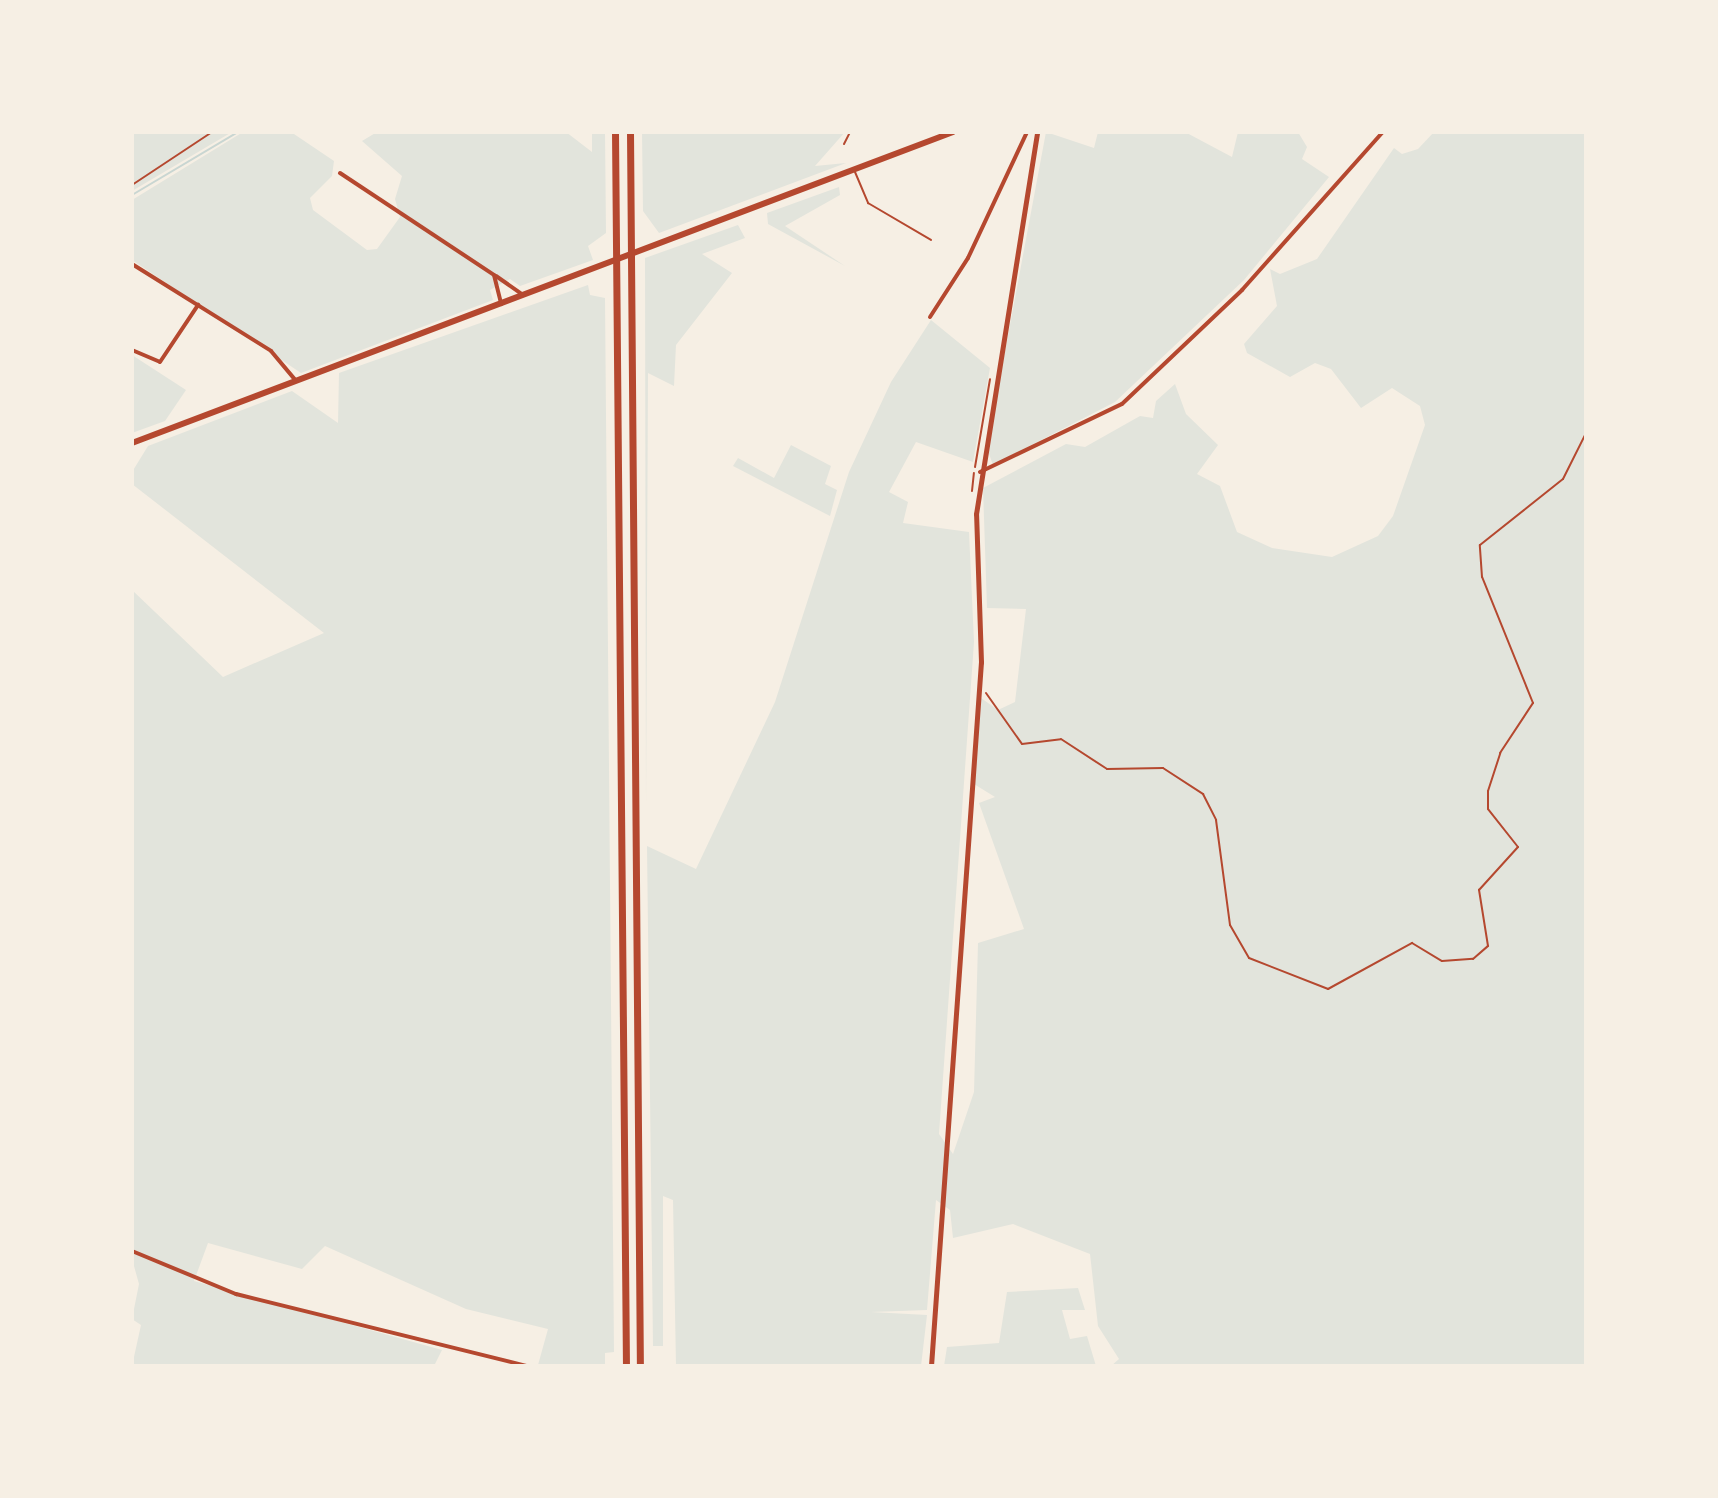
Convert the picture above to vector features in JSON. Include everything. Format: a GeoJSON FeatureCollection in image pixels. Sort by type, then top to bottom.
{"type":"FeatureCollection","features":[{"type":"Feature","properties":{"kind":"highway"},"geometry":{"type":"LineString","coordinates":[[615,132],[626,1366]]}},
{"type":"Feature","properties":{"kind":"highway"},"geometry":{"type":"LineString","coordinates":[[630,132],[640,1366]]}},
{"type":"Feature","properties":{"kind":"main road"},"geometry":{"type":"LineString","coordinates":[[132,443],[953,132]]}},
{"type":"Feature","properties":{"kind":"street"},"geometry":{"type":"LineString","coordinates":[[930,317],[968,258],[1027,132]]}},
{"type":"Feature","properties":{"kind":"street"},"geometry":{"type":"LineString","coordinates":[[931,1366],[979,689],[980,472],[1037,132]]}},
{"type":"Feature","properties":{"kind":"street"},"geometry":{"type":"LineString","coordinates":[[980,472],[1122,404],[1242,290],[1383,132]]}},
{"type":"Feature","properties":{"kind":"street"},"geometry":{"type":"LineString","coordinates":[[340,173],[523,295]]}},
{"type":"Feature","properties":{"kind":"street"},"geometry":{"type":"LineString","coordinates":[[132,264],[271,351],[296,381]]}},
{"type":"Feature","properties":{"kind":"street"},"geometry":{"type":"LineString","coordinates":[[494,275],[501,304]]}},
{"type":"Feature","properties":{"kind":"street"},"geometry":{"type":"LineString","coordinates":[[132,350],[160,362],[198,305]]}},
{"type":"Feature","properties":{"kind":"street"},"geometry":{"type":"LineString","coordinates":[[132,1251],[236,1294],[526,1366]]}},
{"type":"Feature","properties":{"kind":"lane"},"geometry":{"type":"LineString","coordinates":[[844,144],[850,132]]}},
{"type":"Feature","properties":{"kind":"lane"},"geometry":{"type":"LineString","coordinates":[[853,168],[868,203],[931,240]]}},
{"type":"Feature","properties":{"kind":"path"},"geometry":{"type":"LineString","coordinates":[[132,185],[212,132]]}},
{"type":"Feature","properties":{"kind":"path"},"geometry":{"type":"LineString","coordinates":[[979,689],[995,700],[1022,744],[1061,739],[1107,769],[1163,768],[1203,794],[1216,820],[1230,925],[1249,958],[1328,989],[1412,943],[1442,961],[1473,959],[1488,946],[1479,890],[1518,847],[1488,809],[1488,791],[1508,738],[1533,703],[1482,577],[1480,545],[1563,479],[1586,433]]}},
{"type":"Feature","properties":{"kind":"shaded area"},"geometry":{"type":"Polygon","coordinates":[[[132,132],[232,132],[132,191],[132,132]]]}},
{"type":"Feature","properties":{"kind":"shaded area"},"geometry":{"type":"Polygon","coordinates":[[[243,132],[291,132],[334,161],[332,176],[310,198],[313,210],[367,250],[377,249],[400,217],[395,199],[402,176],[362,141],[377,132],[566,132],[592,152],[592,132],[605,132],[606,233],[588,246],[593,260],[520,286],[510,279],[490,290],[493,300],[301,373],[132,260],[132,200],[243,132]]]}},
{"type":"Feature","properties":{"kind":"shaded area"},"geometry":{"type":"Polygon","coordinates":[[[642,132],[845,132],[815,166],[846,163],[659,233],[643,211],[642,132]]]}},
{"type":"Feature","properties":{"kind":"shaded area"},"geometry":{"type":"Polygon","coordinates":[[[1046,132],[1094,148],[1098,132],[1185,132],[1232,157],[1238,132],[1298,132],[1307,147],[1302,159],[1329,177],[1244,280],[1115,402],[993,465],[987,448],[1046,132]]]}},
{"type":"Feature","properties":{"kind":"shaded area"},"geometry":{"type":"Polygon","coordinates":[[[1434,132],[1586,132],[1586,1366],[1111,1366],[1119,1359],[1098,1326],[1090,1254],[1013,1224],[953,1238],[950,1210],[936,1200],[927,1310],[871,1312],[927,1315],[921,1366],[676,1366],[673,1200],[663,1196],[663,1346],[653,1346],[647,846],[696,869],[775,702],[849,472],[891,382],[931,320],[990,368],[973,462],[916,442],[889,492],[908,502],[903,523],[969,532],[974,642],[939,1134],[953,1154],[974,1092],[978,943],[1024,929],[979,803],[995,797],[974,784],[981,698],[998,710],[1015,702],[1026,609],[987,608],[983,488],[1066,444],[1085,447],[1140,416],[1153,418],[1156,401],[1175,384],[1186,414],[1218,445],[1197,474],[1220,486],[1237,532],[1272,548],[1332,557],[1378,536],[1393,516],[1425,425],[1420,406],[1392,388],[1361,408],[1331,369],[1315,363],[1290,377],[1247,353],[1244,344],[1277,306],[1270,269],[1280,274],[1317,259],[1394,148],[1402,154],[1418,149],[1434,132]]]}},
{"type":"Feature","properties":{"kind":"shaded area"},"geometry":{"type":"Polygon","coordinates":[[[839,187],[840,195],[785,226],[845,266],[768,224],[767,213],[839,187]]]}},
{"type":"Feature","properties":{"kind":"shaded area"},"geometry":{"type":"Polygon","coordinates":[[[738,225],[745,238],[702,254],[732,273],[676,345],[674,386],[648,373],[646,809],[645,258],[738,225]]]}},
{"type":"Feature","properties":{"kind":"shaded area"},"geometry":{"type":"Polygon","coordinates":[[[588,285],[590,295],[605,298],[614,1352],[605,1353],[605,1366],[538,1365],[548,1329],[466,1309],[325,1246],[302,1269],[208,1243],[194,1281],[442,1350],[434,1366],[132,1366],[141,1325],[132,1319],[139,1284],[132,1259],[132,590],[223,677],[324,633],[132,484],[132,472],[148,446],[292,391],[338,423],[339,373],[588,285]]]}},
{"type":"Feature","properties":{"kind":"shaded area"},"geometry":{"type":"Polygon","coordinates":[[[132,355],[186,390],[165,421],[132,433],[132,355]]]}},
{"type":"Feature","properties":{"kind":"shaded area"},"geometry":{"type":"Polygon","coordinates":[[[791,445],[831,466],[825,484],[837,490],[830,516],[733,466],[738,458],[774,478],[791,445]]]}},
{"type":"Feature","properties":{"kind":"shaded area"},"geometry":{"type":"Polygon","coordinates":[[[1078,1288],[1085,1310],[1062,1310],[1070,1339],[1087,1336],[1096,1366],[944,1366],[947,1347],[999,1343],[1007,1292],[1078,1288]]]}},
{"type":"Feature","properties":{"kind":"waterway"},"geometry":{"type":"LineString","coordinates":[[132,195],[238,132]]}}]}
